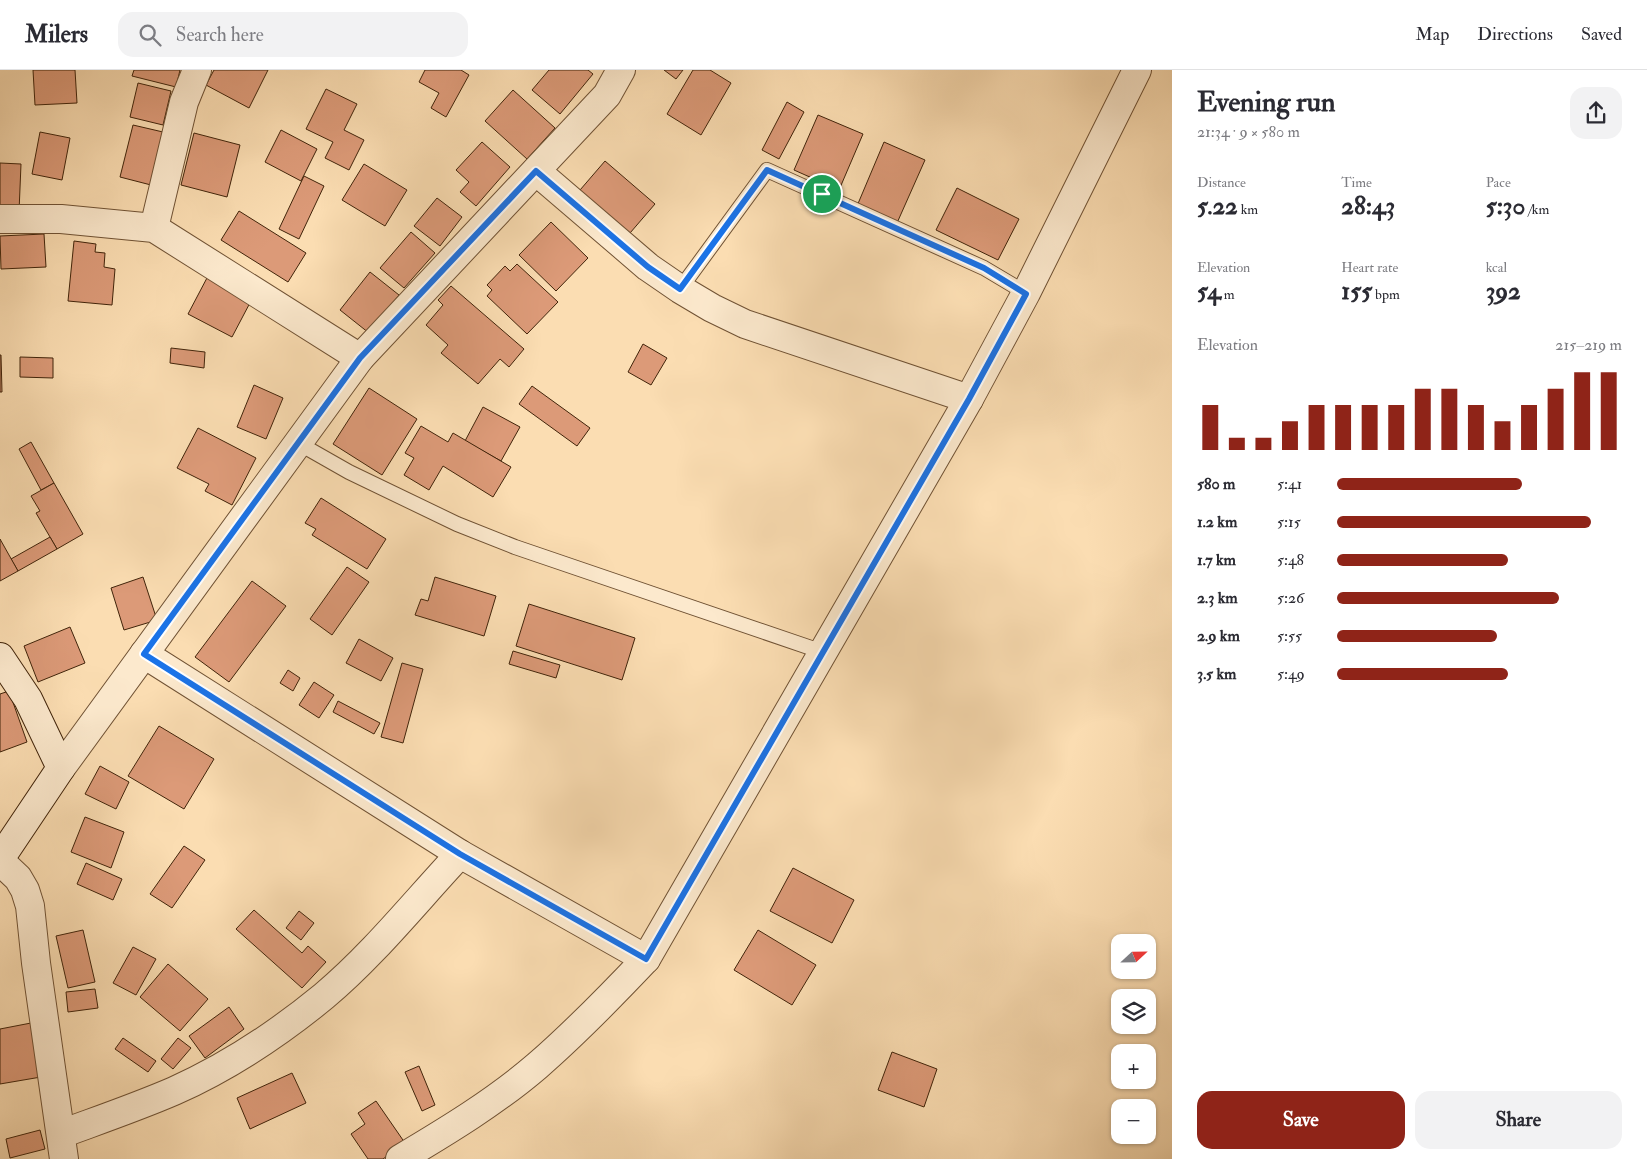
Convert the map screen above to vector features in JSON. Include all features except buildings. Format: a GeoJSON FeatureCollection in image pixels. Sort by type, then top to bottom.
{"type":"FeatureCollection","features":[{"type":"Feature","properties":{"kind":"street"},"geometry":{"type":"LineString","coordinates":[[154,228],[184,102],[197,70]]}},
{"type":"Feature","properties":{"kind":"street"},"geometry":{"type":"LineString","coordinates":[[460,854],[354,968],[325,995],[277,1031],[219,1068],[62,1147],[36,963],[30,906],[25,890],[18,878],[0,860],[61,768],[360,358],[607,95],[621,70]]}},
{"type":"Feature","properties":{"kind":"street"},"geometry":{"type":"LineString","coordinates":[[400,1159],[466,1119],[535,1068],[599,1009],[646,959],[969,399],[1026,294],[1137,70]]}},
{"type":"Feature","properties":{"kind":"street"},"geometry":{"type":"LineString","coordinates":[[536,171],[648,267],[712,308],[745,324],[969,399]]}},
{"type":"Feature","properties":{"kind":"street"},"geometry":{"type":"LineString","coordinates":[[0,219],[61,219],[154,228],[360,358]]}},
{"type":"Feature","properties":{"kind":"street"},"geometry":{"type":"LineString","coordinates":[[144,654],[460,854],[646,959]]}},
{"type":"Feature","properties":{"kind":"street"},"geometry":{"type":"LineString","coordinates":[[0,657],[28,699],[61,768]]}},
{"type":"Feature","properties":{"kind":"lane"},"geometry":{"type":"LineString","coordinates":[[680,289],[767,170],[984,268],[1026,294]]}},
{"type":"Feature","properties":{"kind":"lane"},"geometry":{"type":"LineString","coordinates":[[298,444],[392,494],[457,524],[516,547],[823,652]]}},
{"type":"Feature","properties":{"kind":"route"},"geometry":{"type":"LineString","coordinates":[[767,170],[822,194],[984,268],[1026,294],[969,399],[646,959],[460,854],[144,654],[360,358],[536,171],[648,267],[680,289],[767,170]]}}]}
